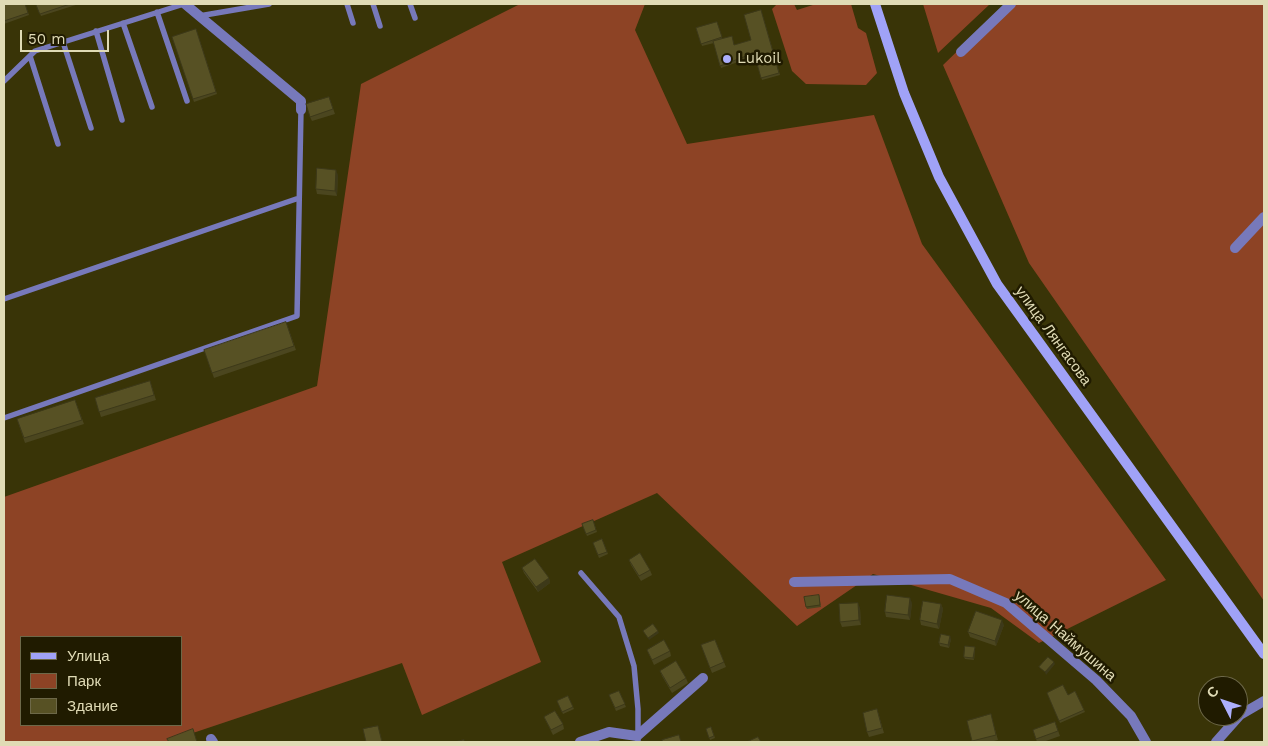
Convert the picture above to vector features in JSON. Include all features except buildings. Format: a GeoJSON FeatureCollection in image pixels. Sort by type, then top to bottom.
{"type":"FeatureCollection","features":[{"type":"Feature","properties":{"kind":"main road","name":"улица Лянгасова"},"geometry":{"type":"LineString","coordinates":[[875,4],[904,93],[939,177],[997,284],[1264,654]]}},
{"type":"Feature","properties":{"kind":"street"},"geometry":{"type":"LineString","coordinates":[[185,4],[301,101],[301,110]]}},
{"type":"Feature","properties":{"kind":"street"},"geometry":{"type":"LineString","coordinates":[[961,52],[1011,4]]}},
{"type":"Feature","properties":{"kind":"street"},"geometry":{"type":"LineString","coordinates":[[1235,248],[1264,217]]}},
{"type":"Feature","properties":{"kind":"street","name":"улица Наймушина"},"geometry":{"type":"LineString","coordinates":[[794,582],[950,579],[1006,603],[1096,680],[1131,716],[1146,742]]}},
{"type":"Feature","properties":{"kind":"street"},"geometry":{"type":"LineString","coordinates":[[580,742],[608,732],[637,739],[703,678]]}},
{"type":"Feature","properties":{"kind":"street"},"geometry":{"type":"LineString","coordinates":[[1221,740],[1240,715],[1264,702]]}},
{"type":"Feature","properties":{"kind":"lane"},"geometry":{"type":"LineString","coordinates":[[4,81],[35,51],[185,4]]}},
{"type":"Feature","properties":{"kind":"lane"},"geometry":{"type":"LineString","coordinates":[[199,16],[269,4]]}},
{"type":"Feature","properties":{"kind":"lane"},"geometry":{"type":"LineString","coordinates":[[347,4],[353,23]]}},
{"type":"Feature","properties":{"kind":"lane"},"geometry":{"type":"LineString","coordinates":[[373,4],[380,26]]}},
{"type":"Feature","properties":{"kind":"lane"},"geometry":{"type":"LineString","coordinates":[[410,4],[415,18]]}},
{"type":"Feature","properties":{"kind":"lane"},"geometry":{"type":"LineString","coordinates":[[157,12],[187,101]]}},
{"type":"Feature","properties":{"kind":"lane"},"geometry":{"type":"LineString","coordinates":[[123,23],[152,107]]}},
{"type":"Feature","properties":{"kind":"lane"},"geometry":{"type":"LineString","coordinates":[[96,31],[122,120]]}},
{"type":"Feature","properties":{"kind":"lane"},"geometry":{"type":"LineString","coordinates":[[63,42],[91,128]]}},
{"type":"Feature","properties":{"kind":"lane"},"geometry":{"type":"LineString","coordinates":[[30,56],[58,144]]}},
{"type":"Feature","properties":{"kind":"lane"},"geometry":{"type":"LineString","coordinates":[[4,418],[297,316],[301,110]]}},
{"type":"Feature","properties":{"kind":"lane"},"geometry":{"type":"LineString","coordinates":[[4,299],[299,198]]}},
{"type":"Feature","properties":{"kind":"lane"},"geometry":{"type":"LineString","coordinates":[[580,573],[619,617],[634,666],[638,709],[637,739]]}},
{"type":"Feature","properties":{"kind":"green space"},"geometry":{"type":"Polygon","coordinates":[[[520,4],[645,4],[635,30],[687,144],[874,115],[922,244],[1166,580],[1039,643],[991,608],[873,574],[797,626],[657,493],[502,562],[541,662],[422,715],[402,663],[166,742],[4,742],[4,497],[317,386],[361,84],[520,4]]]}},
{"type":"Feature","properties":{"kind":"green space"},"geometry":{"type":"Polygon","coordinates":[[[777,4],[794,4],[797,10],[816,4],[851,4],[858,28],[866,33],[877,73],[866,85],[806,84],[792,71],[772,9],[777,4]]]}},
{"type":"Feature","properties":{"kind":"green space"},"geometry":{"type":"Polygon","coordinates":[[[923,4],[990,4],[938,53],[923,4]]]}},
{"type":"Feature","properties":{"kind":"green space"},"geometry":{"type":"Polygon","coordinates":[[[1006,4],[1264,4],[1264,601],[1029,263],[943,65],[1006,4]]]}},
{"type":"Feature","properties":{"kind":"place","name":"Lukoil"},"geometry":{"type":"Point","coordinates":[727,59]}}]}
